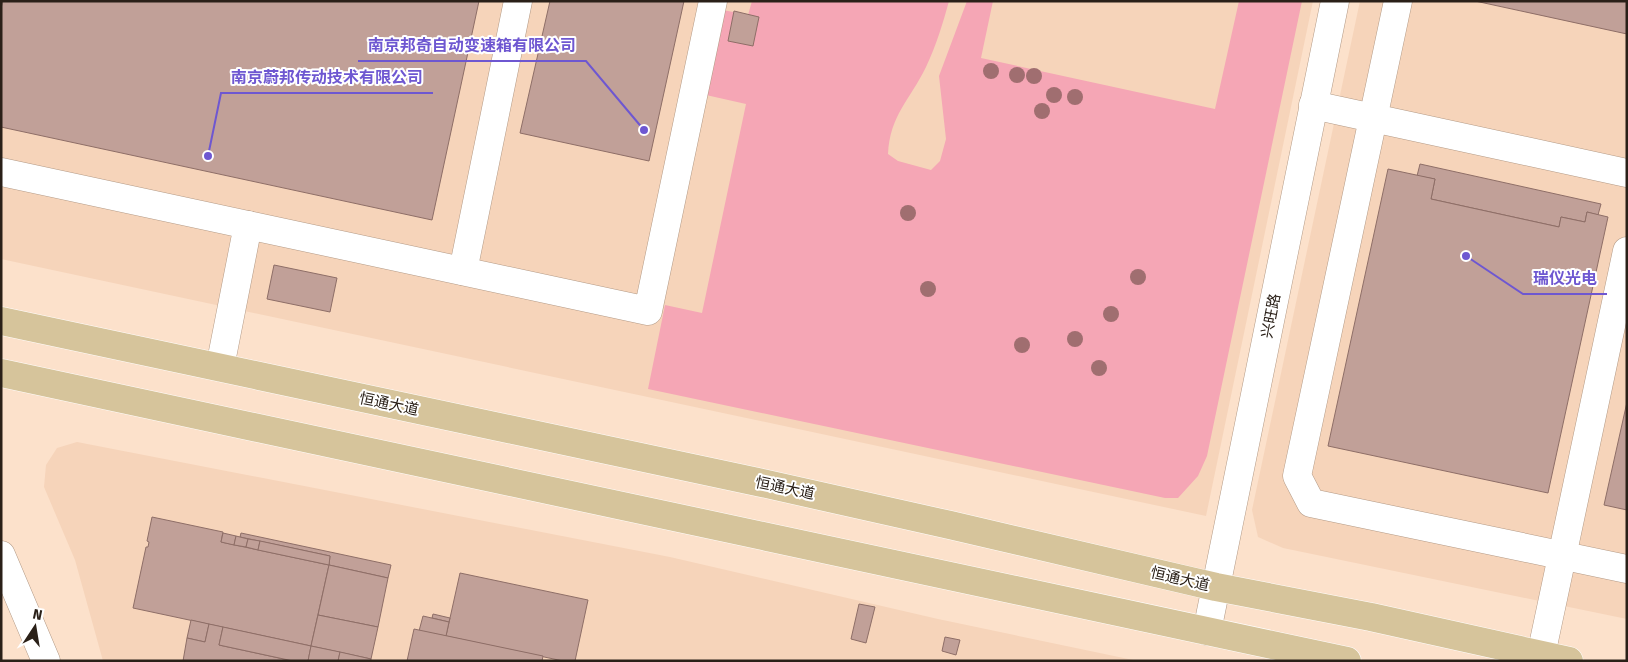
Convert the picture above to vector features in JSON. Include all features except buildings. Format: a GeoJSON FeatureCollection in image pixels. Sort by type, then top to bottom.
{"type":"FeatureCollection","features":[{"type":"Feature","properties":{"kind":"main road","name":"恒通大道"},"geometry":{"type":"LineString","coordinates":[[1,321],[762,483],[1216,587],[1372,618],[1569,661]]}},
{"type":"Feature","properties":{"kind":"main road"},"geometry":{"type":"LineString","coordinates":[[1,373],[1347,661]]}},
{"type":"Feature","properties":{"kind":"street"},"geometry":{"type":"LineString","coordinates":[[463,272],[518,1]]}},
{"type":"Feature","properties":{"kind":"street"},"geometry":{"type":"LineString","coordinates":[[1,172],[648,311],[713,1]]}},
{"type":"Feature","properties":{"kind":"street","name":"兴旺路"},"geometry":{"type":"LineString","coordinates":[[1207,631],[1335,1]]}},
{"type":"Feature","properties":{"kind":"street"},"geometry":{"type":"LineString","coordinates":[[1398,1],[1297,476],[1311,503],[1627,569]]}},
{"type":"Feature","properties":{"kind":"street"},"geometry":{"type":"LineString","coordinates":[[1313,105],[1627,173]]}},
{"type":"Feature","properties":{"kind":"street"},"geometry":{"type":"LineString","coordinates":[[220,367],[248,225]]}},
{"type":"Feature","properties":{"kind":"street"},"geometry":{"type":"LineString","coordinates":[[1541,655],[1627,251]]}},
{"type":"Feature","properties":{"kind":"street"},"geometry":{"type":"LineString","coordinates":[[1,555],[46,661]]}},
{"type":"Feature","properties":{"kind":"shaded area"},"geometry":{"type":"Polygon","coordinates":[[[1,1],[1313,1],[1206,516],[1,259],[1,1]]]}},
{"type":"Feature","properties":{"kind":"shaded area"},"geometry":{"type":"Polygon","coordinates":[[[752,1],[949,1],[930,59],[897,118],[888,154],[898,161],[931,170],[940,161],[946,139],[939,76],[967,1],[993,1],[981,58],[1215,109],[1239,1],[1302,1],[1207,456],[1198,476],[1178,498],[1165,498],[648,389],[665,305],[702,313],[746,104],[706,95],[723,10],[748,15],[752,1]]]}},
{"type":"Feature","properties":{"kind":"shaded area"},"geometry":{"type":"Polygon","coordinates":[[[1360,1],[1627,1],[1627,619],[1283,548],[1258,537],[1252,510],[1360,1]]]}},
{"type":"Feature","properties":{"kind":"shaded area"},"geometry":{"type":"Polygon","coordinates":[[[77,442],[670,557],[938,619],[1138,661],[103,661],[75,560],[44,487],[46,465],[57,448],[77,442]]]}},
{"type":"Feature","properties":{"kind":"place","name":"南京邦奇自动变速箱有限公司"},"geometry":{"type":"Point","coordinates":[644,130]}},
{"type":"Feature","properties":{"kind":"place","name":"南京蔚邦传动技术有限公司"},"geometry":{"type":"Point","coordinates":[208,156]}},
{"type":"Feature","properties":{"kind":"place","name":"瑞仪光电"},"geometry":{"type":"Point","coordinates":[1466,256]}}]}
